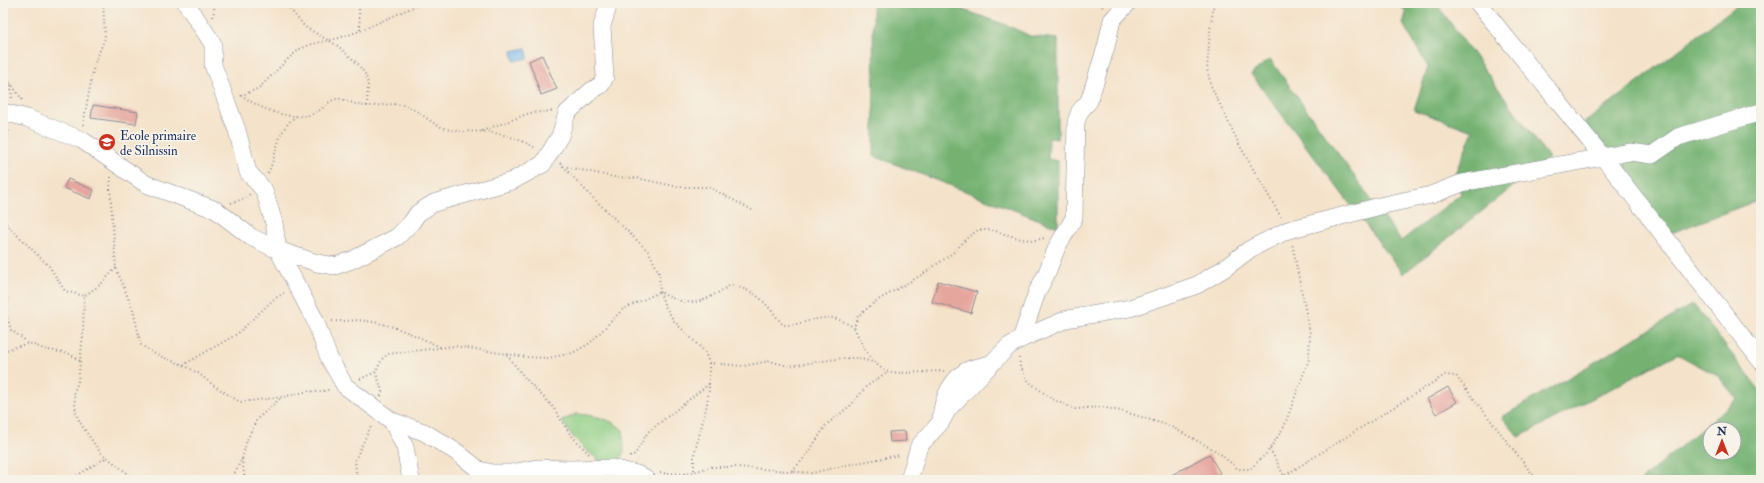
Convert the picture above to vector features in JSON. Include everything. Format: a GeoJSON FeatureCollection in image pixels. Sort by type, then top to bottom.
{"type":"FeatureCollection","features":[{"type":"Feature","properties":{"kind":"street"},"geometry":{"type":"LineString","coordinates":[[186,3],[213,44],[213,65],[229,108],[248,172],[264,190],[274,223],[278,250],[315,320],[329,358],[345,386],[386,416],[424,432],[458,453],[479,470],[492,473],[511,473],[537,468],[612,468],[642,477]]}},
{"type":"Feature","properties":{"kind":"street"},"geometry":{"type":"LineString","coordinates":[[3,112],[27,118],[82,140],[146,184],[216,210],[251,237],[278,250],[317,263],[335,266],[352,260],[397,237],[412,223],[418,213],[434,203],[512,181],[543,164],[560,136],[567,113],[591,91],[601,85],[605,77],[602,26],[609,3]]}},
{"type":"Feature","properties":{"kind":"street"},"geometry":{"type":"LineString","coordinates":[[1021,339],[1037,292],[1046,275],[1057,247],[1074,218],[1076,122],[1080,111],[1089,101],[1106,47],[1112,20],[1128,3]]}},
{"type":"Feature","properties":{"kind":"street"},"geometry":{"type":"LineString","coordinates":[[1478,3],[1602,157],[1761,361]]}},
{"type":"Feature","properties":{"kind":"street"},"geometry":{"type":"LineString","coordinates":[[909,480],[920,446],[941,422],[948,409],[991,364],[1009,346],[1021,339],[1067,319],[1130,308],[1197,285],[1225,268],[1250,248],[1288,230],[1384,205],[1431,195],[1462,183],[1630,152],[1652,155],[1678,137],[1761,112]]}},
{"type":"Feature","properties":{"kind":"street"},"geometry":{"type":"LineString","coordinates":[[941,422],[942,406],[947,392],[953,383],[967,371],[991,364]]}},
{"type":"Feature","properties":{"kind":"street"},"geometry":{"type":"LineString","coordinates":[[386,416],[405,446],[411,480]]}},
{"type":"Feature","properties":{"kind":"street"},"geometry":{"type":"LineString","coordinates":[[534,480],[569,469]]}},
{"type":"Feature","properties":{"kind":"path"},"geometry":{"type":"LineString","coordinates":[[82,140],[83,122],[94,65],[105,38],[103,3]]}},
{"type":"Feature","properties":{"kind":"path"},"geometry":{"type":"LineString","coordinates":[[285,3],[306,27],[329,40],[358,64],[365,74],[368,83],[367,106]]}},
{"type":"Feature","properties":{"kind":"path"},"geometry":{"type":"LineString","coordinates":[[360,31],[359,9],[364,3]]}},
{"type":"Feature","properties":{"kind":"path"},"geometry":{"type":"LineString","coordinates":[[229,108],[241,96],[259,88],[289,58],[300,50],[312,44],[360,31],[422,3]]}},
{"type":"Feature","properties":{"kind":"path"},"geometry":{"type":"LineString","coordinates":[[1021,339],[1018,354],[1020,366],[1029,382],[1052,399],[1075,408],[1102,408],[1125,412],[1170,426],[1218,452],[1238,469],[1250,469],[1270,449],[1284,427],[1309,359],[1310,332],[1288,230],[1241,148],[1211,86],[1207,69],[1214,3]]}},
{"type":"Feature","properties":{"kind":"path"},"geometry":{"type":"LineString","coordinates":[[3,73],[24,102]]}},
{"type":"Feature","properties":{"kind":"path"},"geometry":{"type":"LineString","coordinates":[[235,91],[241,96],[265,108],[301,117],[317,112],[331,101],[339,99],[354,104],[367,106],[393,104],[407,106],[432,122],[450,130],[480,132],[518,139],[550,154],[649,252],[659,274],[660,292],[664,304],[674,321],[705,352],[709,363],[709,384],[706,409],[694,455],[694,472],[689,480]]}},
{"type":"Feature","properties":{"kind":"path"},"geometry":{"type":"LineString","coordinates":[[480,132],[530,113],[548,111],[567,113]]}},
{"type":"Feature","properties":{"kind":"path"},"geometry":{"type":"LineString","coordinates":[[113,162],[110,188],[116,268],[133,310],[141,345],[157,355],[183,365],[198,373],[213,385],[240,402],[309,391],[320,392],[345,386],[376,372],[382,359],[388,354],[455,346],[496,351],[507,355],[548,358],[573,353],[590,343],[623,309],[660,292]]}},
{"type":"Feature","properties":{"kind":"path"},"geometry":{"type":"LineString","coordinates":[[563,166],[614,178],[636,178],[679,187],[709,187],[752,210]]}},
{"type":"Feature","properties":{"kind":"path"},"geometry":{"type":"LineString","coordinates":[[3,221],[49,266],[65,291],[84,296],[100,285],[116,268]]}},
{"type":"Feature","properties":{"kind":"path"},"geometry":{"type":"LineString","coordinates":[[854,327],[858,316],[875,302],[923,274],[954,252],[967,238],[978,230],[992,230],[1021,239],[1035,240],[1064,235]]}},
{"type":"Feature","properties":{"kind":"path"},"geometry":{"type":"LineString","coordinates":[[660,292],[676,301],[693,303],[706,299],[731,285],[746,289],[763,299],[783,325],[793,325],[821,318],[835,318],[854,327],[861,344],[874,362],[887,372]]}},
{"type":"Feature","properties":{"kind":"path"},"geometry":{"type":"LineString","coordinates":[[183,365],[237,334],[274,299],[296,286]]}},
{"type":"Feature","properties":{"kind":"path"},"geometry":{"type":"LineString","coordinates":[[3,287],[8,301],[6,314],[11,330],[29,343],[44,349],[70,354],[80,361]]}},
{"type":"Feature","properties":{"kind":"path"},"geometry":{"type":"LineString","coordinates":[[84,296],[83,335],[78,381],[74,393],[76,414],[82,426],[100,452],[135,480]]}},
{"type":"Feature","properties":{"kind":"path"},"geometry":{"type":"LineString","coordinates":[[315,320],[336,322],[365,320],[403,330],[442,347]]}},
{"type":"Feature","properties":{"kind":"path"},"geometry":{"type":"LineString","coordinates":[[3,351],[29,343]]}},
{"type":"Feature","properties":{"kind":"path"},"geometry":{"type":"LineString","coordinates":[[507,355],[525,378],[553,408],[570,434],[592,456]]}},
{"type":"Feature","properties":{"kind":"path"},"geometry":{"type":"LineString","coordinates":[[709,363],[744,366],[769,361],[788,366],[843,358],[858,358],[874,362]]}},
{"type":"Feature","properties":{"kind":"path"},"geometry":{"type":"LineString","coordinates":[[792,472],[807,455],[826,425],[851,405],[866,387],[887,372],[967,371]]}},
{"type":"Feature","properties":{"kind":"path"},"geometry":{"type":"LineString","coordinates":[[357,480],[355,460],[386,416],[382,391],[376,372]]}},
{"type":"Feature","properties":{"kind":"path"},"geometry":{"type":"LineString","coordinates":[[1284,476],[1445,375],[1456,376],[1537,480]]}},
{"type":"Feature","properties":{"kind":"path"},"geometry":{"type":"LineString","coordinates":[[612,468],[635,454],[648,432],[709,384]]}},
{"type":"Feature","properties":{"kind":"path"},"geometry":{"type":"LineString","coordinates":[[231,480],[242,459],[247,440],[257,419],[283,396]]}},
{"type":"Feature","properties":{"kind":"path"},"geometry":{"type":"LineString","coordinates":[[642,477],[666,473],[687,474],[710,467],[737,467],[812,473],[901,455],[920,446]]}},
{"type":"Feature","properties":{"kind":"path"},"geometry":{"type":"LineString","coordinates":[[1270,449],[1286,480]]}},
{"type":"Feature","properties":{"kind":"path"},"geometry":{"type":"LineString","coordinates":[[70,480],[107,457]]}},
{"type":"Feature","properties":{"kind":"path"},"geometry":{"type":"LineString","coordinates":[[242,459],[245,480]]}},
{"type":"Feature","properties":{"kind":"green space"},"geometry":{"type":"Polygon","coordinates":[[[873,3],[944,3],[1009,26],[1030,36],[1058,39],[1058,139],[1049,138],[1048,159],[1058,161],[1058,227],[874,156],[873,3]]]}},
{"type":"Feature","properties":{"kind":"green space"},"geometry":{"type":"Polygon","coordinates":[[[1399,3],[1436,3],[1549,158],[1403,274],[1251,74],[1270,59],[1401,241],[1461,194],[1454,176],[1473,131],[1414,110],[1428,67],[1403,24],[1406,13],[1399,3]]]}},
{"type":"Feature","properties":{"kind":"green space"},"geometry":{"type":"Polygon","coordinates":[[[1740,3],[1761,3],[1761,199],[1666,235],[1583,124],[1740,3]]]}},
{"type":"Feature","properties":{"kind":"green space"},"geometry":{"type":"Polygon","coordinates":[[[1693,304],[1761,392],[1761,470],[1748,480],[1641,480],[1702,429],[1702,461],[1742,461],[1742,421],[1711,421],[1737,399],[1718,376],[1677,354],[1519,437],[1502,417],[1693,304]]]}},
{"type":"Feature","properties":{"kind":"green space"},"geometry":{"type":"Polygon","coordinates":[[[576,414],[589,415],[607,420],[623,430],[624,452],[619,460],[604,463],[591,454],[571,434],[562,421],[576,414]]]}},
{"type":"Feature","properties":{"kind":"water"},"geometry":{"type":"Polygon","coordinates":[[[526,48],[528,58],[514,61],[512,51],[526,48]]]}},
{"type":"Feature","properties":{"kind":"building"},"geometry":{"type":"Polygon","coordinates":[[[542,55],[557,89],[541,95],[529,61],[542,55]]]}},
{"type":"Feature","properties":{"kind":"building"},"geometry":{"type":"Polygon","coordinates":[[[93,105],[138,112],[136,124],[91,118],[93,105]]]}},
{"type":"Feature","properties":{"kind":"building"},"geometry":{"type":"Polygon","coordinates":[[[68,179],[94,190],[91,199],[64,188],[68,179]]]}},
{"type":"Feature","properties":{"kind":"building"},"geometry":{"type":"Polygon","coordinates":[[[938,281],[977,292],[971,313],[932,302],[938,281]]]}},
{"type":"Feature","properties":{"kind":"building"},"geometry":{"type":"Polygon","coordinates":[[[1448,387],[1457,402],[1436,414],[1427,399],[1448,387]]]}},
{"type":"Feature","properties":{"kind":"building"},"geometry":{"type":"Polygon","coordinates":[[[905,431],[906,441],[890,442],[889,432],[905,431]]]}},
{"type":"Feature","properties":{"kind":"building"},"geometry":{"type":"Polygon","coordinates":[[[1209,454],[1220,473],[1208,480],[1163,480],[1209,454]]]}},
{"type":"Feature","properties":{"kind":"place","name":"Ecole primaire de Silnissin"},"geometry":{"type":"Point","coordinates":[107,142]}}]}
